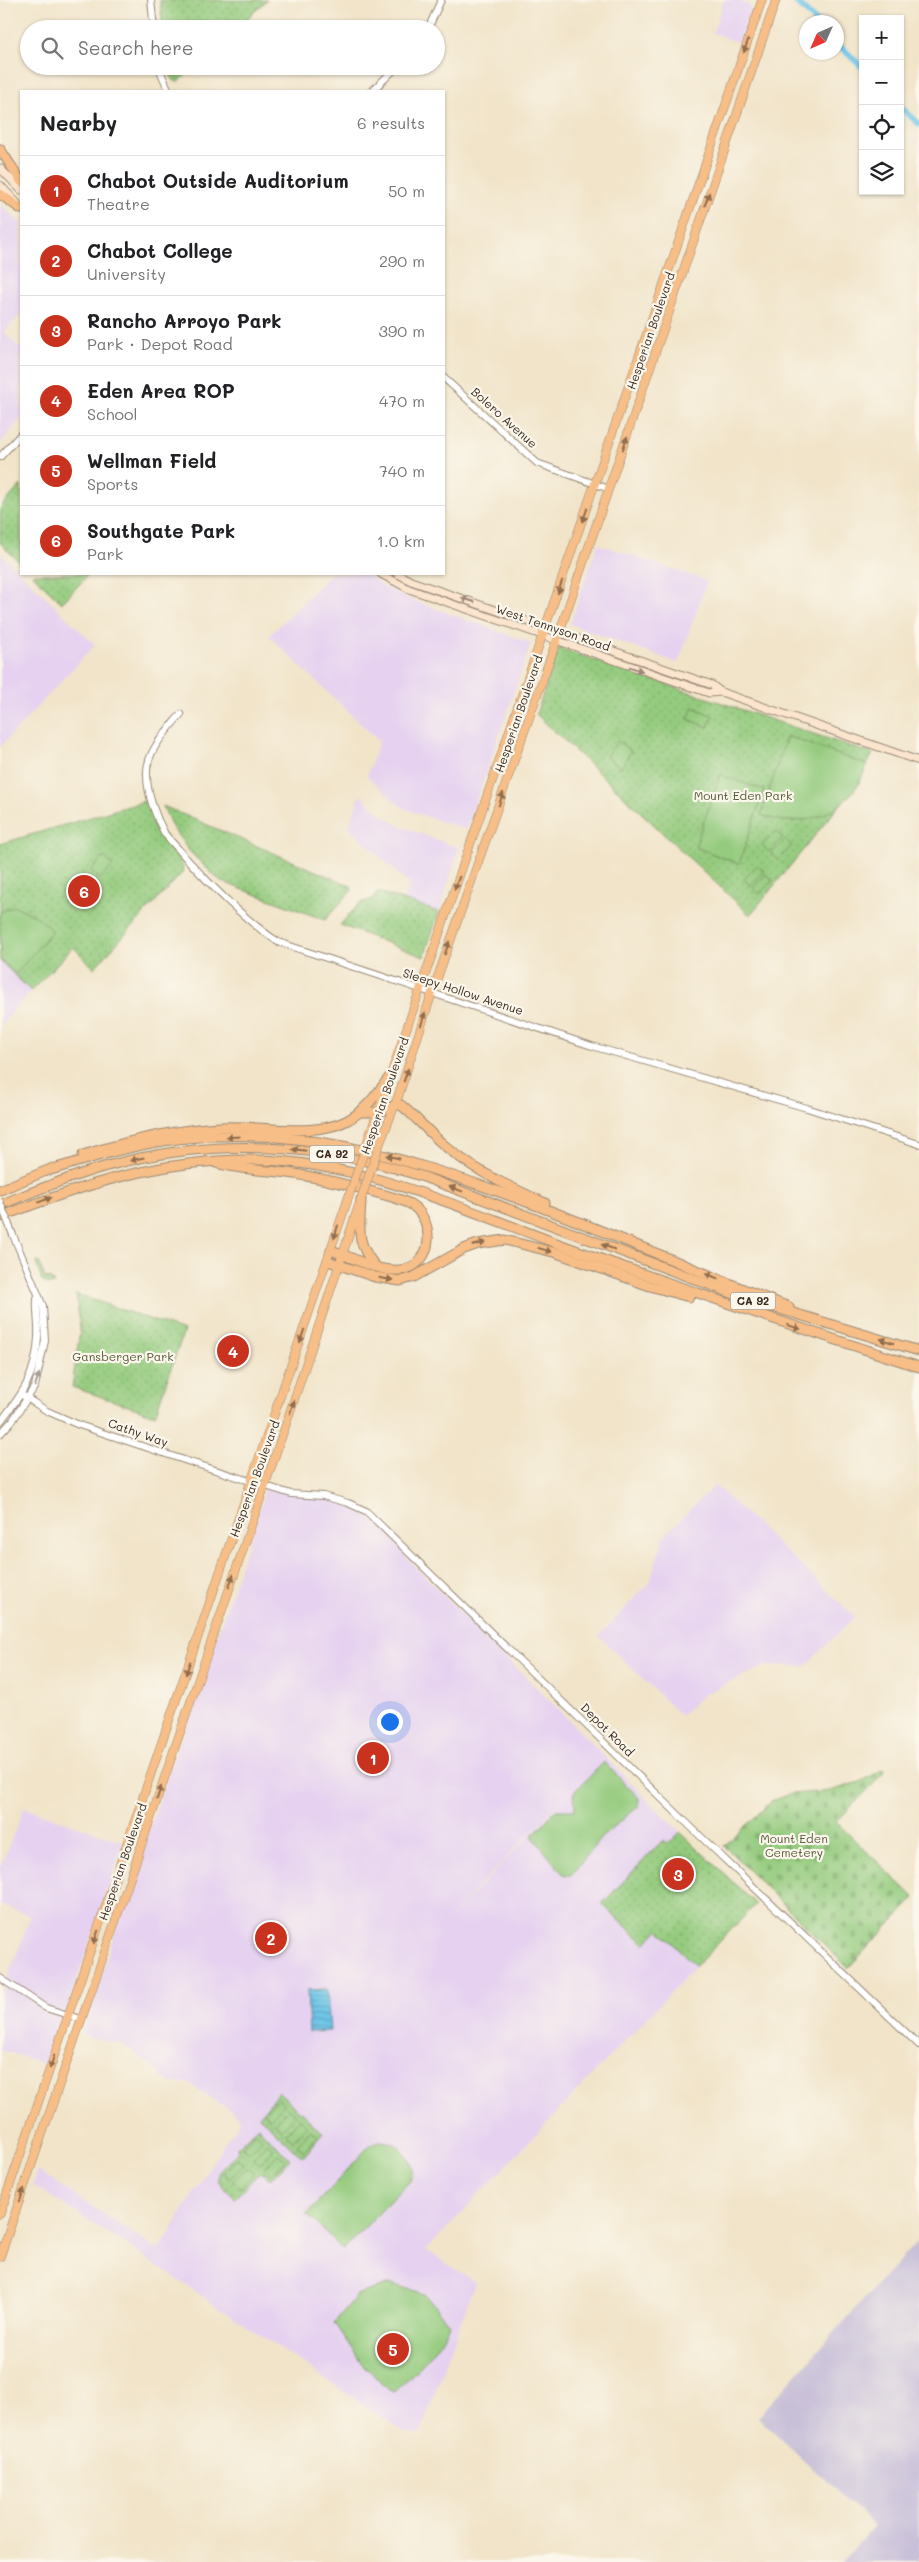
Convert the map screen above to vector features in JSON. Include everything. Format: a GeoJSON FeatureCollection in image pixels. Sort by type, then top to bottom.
{"type":"FeatureCollection","features":[{"type":"Feature","properties":{"kind":"highway"},"geometry":{"type":"LineString","coordinates":[[0,149],[20,179]]}},
{"type":"Feature","properties":{"kind":"highway"},"geometry":{"type":"LineString","coordinates":[[0,194],[20,207]]}},
{"type":"Feature","properties":{"kind":"highway"},"geometry":{"type":"LineString","coordinates":[[0,1190],[50,1170],[71,1159],[113,1146],[187,1130],[256,1126],[324,1128],[347,1120],[368,1105],[391,1075]]}},
{"type":"Feature","properties":{"kind":"highway"},"geometry":{"type":"LineString","coordinates":[[359,1112],[379,1112],[395,1104],[401,1105],[440,1142],[485,1174],[588,1224]]}},
{"type":"Feature","properties":{"kind":"highway"},"geometry":{"type":"LineString","coordinates":[[50,1170],[178,1140],[241,1136],[292,1138],[344,1145],[398,1157],[588,1224],[754,1293],[855,1332]]}},
{"type":"Feature","properties":{"kind":"highway","name":"CA 92"},"geometry":{"type":"LineString","coordinates":[[0,1204],[82,1174],[160,1154],[241,1147],[322,1152],[371,1162],[424,1177],[750,1300],[919,1351]]}},
{"type":"Feature","properties":{"kind":"highway","name":"CA 92"},"geometry":{"type":"LineString","coordinates":[[0,1217],[100,1181],[136,1172],[209,1161],[260,1160],[298,1163],[347,1172],[394,1184],[748,1312],[919,1368]]}},
{"type":"Feature","properties":{"kind":"highway"},"geometry":{"type":"LineString","coordinates":[[209,1161],[237,1169],[289,1173],[338,1182],[402,1200],[415,1207],[423,1216],[429,1230],[428,1246],[422,1256],[407,1269],[394,1270],[375,1266],[331,1250]]}},
{"type":"Feature","properties":{"kind":"highway"},"geometry":{"type":"LineString","coordinates":[[362,1198],[358,1233],[361,1245],[375,1266]]}},
{"type":"Feature","properties":{"kind":"highway"},"geometry":{"type":"LineString","coordinates":[[328,1261],[384,1280],[400,1281],[414,1277],[471,1246],[504,1240],[557,1253],[650,1286],[748,1312]]}},
{"type":"Feature","properties":{"kind":"main road","name":"Hesperian Boulevard"},"geometry":{"type":"LineString","coordinates":[[0,2214],[367,1143],[547,627],[762,0]]}},
{"type":"Feature","properties":{"kind":"main road","name":"Hesperian Boulevard"},"geometry":{"type":"LineString","coordinates":[[0,2257],[344,1254],[379,1146],[560,632],[776,0]]}},
{"type":"Feature","properties":{"kind":"main road"},"geometry":{"type":"LineString","coordinates":[[0,168],[20,189]]}},
{"type":"Feature","properties":{"kind":"main road"},"geometry":{"type":"LineString","coordinates":[[0,185],[20,207]]}},
{"type":"Feature","properties":{"kind":"main road","name":"West Tennyson Road"},"geometry":{"type":"LineString","coordinates":[[383,575],[405,588],[556,642],[709,693],[721,692]]}},
{"type":"Feature","properties":{"kind":"main road","name":"West Tennyson Road"},"geometry":{"type":"LineString","coordinates":[[400,575],[410,581],[712,685],[721,692],[919,760]]}},
{"type":"Feature","properties":{"kind":"street"},"geometry":{"type":"LineString","coordinates":[[151,0],[153,20]]}},
{"type":"Feature","properties":{"kind":"street"},"geometry":{"type":"LineString","coordinates":[[432,20],[441,0]]}},
{"type":"Feature","properties":{"kind":"street"},"geometry":{"type":"LineString","coordinates":[[162,75],[169,90]]}},
{"type":"Feature","properties":{"kind":"street"},"geometry":{"type":"LineString","coordinates":[[373,90],[389,75]]}},
{"type":"Feature","properties":{"kind":"street","name":"Bolero Avenue"},"geometry":{"type":"LineString","coordinates":[[445,379],[538,463],[609,489]]}},
{"type":"Feature","properties":{"kind":"street"},"geometry":{"type":"LineString","coordinates":[[0,457],[20,435]]}},
{"type":"Feature","properties":{"kind":"street","name":"Sleepy Hollow Avenue"},"geometry":{"type":"LineString","coordinates":[[182,714],[158,741],[146,775],[152,804],[165,834],[197,870],[244,915],[278,942],[592,1046],[807,1108],[919,1144]]}},
{"type":"Feature","properties":{"kind":"street"},"geometry":{"type":"LineString","coordinates":[[0,1204],[37,1299],[38,1340],[29,1382],[22,1395],[0,1422]]}},
{"type":"Feature","properties":{"kind":"street"},"geometry":{"type":"LineString","coordinates":[[0,1434],[29,1399],[41,1368],[46,1341],[43,1306],[37,1299]]}},
{"type":"Feature","properties":{"kind":"street","name":"Cathy Way"},"geometry":{"type":"LineString","coordinates":[[22,1395],[47,1411],[79,1425],[252,1482]]}},
{"type":"Feature","properties":{"kind":"street","name":"Depot Road"},"geometry":{"type":"LineString","coordinates":[[252,1482],[291,1494],[323,1496],[348,1502],[372,1516],[695,1832],[919,2045]]}},
{"type":"Feature","properties":{"kind":"street"},"geometry":{"type":"LineString","coordinates":[[0,1978],[46,2008],[81,2019]]}},
{"type":"Feature","properties":{"kind":"shaded area"},"geometry":{"type":"Polygon","coordinates":[[[724,0],[736,0],[751,7],[740,43],[713,33],[724,0]]]}},
{"type":"Feature","properties":{"kind":"shaded area"},"geometry":{"type":"Polygon","coordinates":[[[0,204],[20,223],[20,315],[4,332],[20,348],[20,420],[0,443],[0,204]]]}},
{"type":"Feature","properties":{"kind":"shaded area"},"geometry":{"type":"Polygon","coordinates":[[[598,544],[707,581],[678,663],[570,624],[598,544]]]}},
{"type":"Feature","properties":{"kind":"shaded area"},"geometry":{"type":"Polygon","coordinates":[[[0,553],[20,572],[20,575],[23,575],[95,645],[0,747],[0,553]]]}},
{"type":"Feature","properties":{"kind":"shaded area"},"geometry":{"type":"Polygon","coordinates":[[[330,575],[366,575],[386,588],[414,601],[531,643],[466,830],[408,810],[397,803],[367,776],[379,741],[269,636],[330,575]]]}},
{"type":"Feature","properties":{"kind":"shaded area"},"geometry":{"type":"Polygon","coordinates":[[[360,795],[385,817],[400,826],[459,848],[439,912],[404,901],[409,884],[349,827],[360,795]]]}},
{"type":"Feature","properties":{"kind":"shaded area"},"geometry":{"type":"Polygon","coordinates":[[[0,961],[31,991],[0,1025],[0,961]]]}},
{"type":"Feature","properties":{"kind":"shaded area"},"geometry":{"type":"Polygon","coordinates":[[[264,1485],[348,1503],[384,1527],[407,1558],[680,1832],[668,1845],[663,1840],[645,1944],[659,1930],[696,1966],[426,2250],[475,2282],[420,2434],[404,2432],[119,2240],[33,2185],[38,2171],[159,2251],[224,2143],[236,2129],[240,2118],[188,2083],[171,2083],[125,2045],[81,2035],[171,1765],[263,1500],[264,1485]],[[562,1802],[475,1890],[438,1930],[562,1802]]]}},
{"type":"Feature","properties":{"kind":"shaded area"},"geometry":{"type":"Polygon","coordinates":[[[715,1485],[855,1617],[805,1666],[768,1665],[704,1694],[681,1716],[599,1636],[650,1582],[664,1536],[715,1485]]]}},
{"type":"Feature","properties":{"kind":"shaded area"},"geometry":{"type":"Polygon","coordinates":[[[24,1808],[124,1842],[48,2065],[0,2049],[0,1999],[31,1916],[0,1905],[0,1868],[24,1808]]]}},
{"type":"Feature","properties":{"kind":"shaded area"},"geometry":{"type":"Polygon","coordinates":[[[919,2239],[919,2562],[841,2562],[874,2526],[758,2417],[919,2239]]]}},
{"type":"Feature","properties":{"kind":"green space"},"geometry":{"type":"Polygon","coordinates":[[[160,0],[267,0],[246,20],[162,20],[160,0]]]}},
{"type":"Feature","properties":{"kind":"green space"},"geometry":{"type":"Polygon","coordinates":[[[171,75],[186,75],[178,82],[173,80],[171,75]]]}},
{"type":"Feature","properties":{"kind":"green space"},"geometry":{"type":"Polygon","coordinates":[[[20,486],[20,563],[0,543],[0,508],[20,486]]]}},
{"type":"Feature","properties":{"kind":"green space"},"geometry":{"type":"Polygon","coordinates":[[[33,575],[88,575],[62,603],[33,575]]]}},
{"type":"Feature","properties":{"kind":"green space","name":"Mount Eden Park"},"geometry":{"type":"Polygon","coordinates":[[[559,648],[873,754],[856,785],[750,915],[536,714],[559,648]]]}},
{"type":"Feature","properties":{"kind":"green space"},"geometry":{"type":"Polygon","coordinates":[[[693,707],[713,716],[708,727],[688,719],[693,707]]]}},
{"type":"Feature","properties":{"kind":"green space"},"geometry":{"type":"Polygon","coordinates":[[[787,736],[867,765],[857,786],[838,806],[814,818],[801,820],[787,821],[761,815],[787,736]]]}},
{"type":"Feature","properties":{"kind":"green space"},"geometry":{"type":"Polygon","coordinates":[[[618,741],[631,751],[621,768],[606,756],[618,741]]]}},
{"type":"Feature","properties":{"kind":"green space"},"geometry":{"type":"Polygon","coordinates":[[[720,775],[764,790],[739,864],[695,847],[720,775]]]}},
{"type":"Feature","properties":{"kind":"green space"},"geometry":{"type":"Polygon","coordinates":[[[148,800],[157,826],[183,867],[182,873],[94,968],[73,947],[31,991],[0,961],[0,844],[148,800]]]}},
{"type":"Feature","properties":{"kind":"green space"},"geometry":{"type":"Polygon","coordinates":[[[163,806],[351,886],[352,890],[325,920],[220,881],[189,851],[172,827],[163,806]]]}},
{"type":"Feature","properties":{"kind":"green space"},"geometry":{"type":"Polygon","coordinates":[[[776,831],[783,837],[769,852],[762,845],[776,831]]]}},
{"type":"Feature","properties":{"kind":"green space"},"geometry":{"type":"Polygon","coordinates":[[[785,840],[792,846],[778,860],[771,854],[785,840]]]}},
{"type":"Feature","properties":{"kind":"green space"},"geometry":{"type":"Polygon","coordinates":[[[104,857],[113,866],[100,879],[91,870],[104,857]]]}},
{"type":"Feature","properties":{"kind":"green space"},"geometry":{"type":"Polygon","coordinates":[[[757,865],[764,871],[750,886],[744,879],[757,865]]]}},
{"type":"Feature","properties":{"kind":"green space"},"geometry":{"type":"Polygon","coordinates":[[[766,874],[773,880],[759,894],[753,888],[766,874]]]}},
{"type":"Feature","properties":{"kind":"green space"},"geometry":{"type":"Polygon","coordinates":[[[378,892],[439,912],[424,957],[340,925],[360,903],[373,899],[378,892]]]}},
{"type":"Feature","properties":{"kind":"green space"},"geometry":{"type":"Polygon","coordinates":[[[15,906],[39,918],[52,931],[16,974],[0,959],[0,912],[15,906]]]}},
{"type":"Feature","properties":{"kind":"green space"},"geometry":{"type":"Polygon","coordinates":[[[39,1262],[45,1278],[51,1279],[54,1284],[48,1285],[42,1281],[36,1263],[39,1262]]]}},
{"type":"Feature","properties":{"kind":"green space","name":"Gansberger Park"},"geometry":{"type":"Polygon","coordinates":[[[76,1294],[184,1331],[155,1415],[72,1387],[80,1330],[76,1294]]]}},
{"type":"Feature","properties":{"kind":"green space"},"geometry":{"type":"Polygon","coordinates":[[[604,1762],[639,1798],[639,1806],[602,1837],[571,1875],[564,1875],[532,1836],[556,1810],[575,1810],[574,1792],[604,1762]]]}},
{"type":"Feature","properties":{"kind":"green space","name":"Mount Eden Cemetery"},"geometry":{"type":"Polygon","coordinates":[[[884,1769],[885,1772],[836,1822],[915,1898],[848,1968],[724,1846],[772,1801],[790,1794],[830,1791],[860,1782],[884,1769]]]}},
{"type":"Feature","properties":{"kind":"green space"},"geometry":{"type":"Polygon","coordinates":[[[680,1832],[756,1904],[696,1966],[659,1930],[645,1944],[602,1904],[663,1840],[668,1844],[680,1832]]]}},
{"type":"Feature","properties":{"kind":"green space"},"geometry":{"type":"Polygon","coordinates":[[[278,2093],[323,2133],[304,2156],[301,2156],[259,2116],[278,2093]]]}},
{"type":"Feature","properties":{"kind":"green space"},"geometry":{"type":"Polygon","coordinates":[[[278,2098],[284,2104],[270,2119],[264,2112],[278,2098]]]}},
{"type":"Feature","properties":{"kind":"green space"},"geometry":{"type":"Polygon","coordinates":[[[289,2109],[295,2115],[281,2130],[275,2123],[289,2109]]]}},
{"type":"Feature","properties":{"kind":"green space"},"geometry":{"type":"Polygon","coordinates":[[[300,2119],[307,2126],[293,2140],[286,2134],[300,2119]]]}},
{"type":"Feature","properties":{"kind":"green space"},"geometry":{"type":"Polygon","coordinates":[[[258,2127],[290,2159],[271,2179],[260,2172],[235,2198],[218,2182],[218,2173],[238,2152],[237,2147],[258,2127]]]}},
{"type":"Feature","properties":{"kind":"green space"},"geometry":{"type":"Polygon","coordinates":[[[311,2130],[318,2136],[304,2151],[297,2145],[311,2130]]]}},
{"type":"Feature","properties":{"kind":"green space"},"geometry":{"type":"Polygon","coordinates":[[[256,2132],[262,2139],[248,2153],[242,2147],[256,2132]]]}},
{"type":"Feature","properties":{"kind":"green space"},"geometry":{"type":"Polygon","coordinates":[[[380,2141],[397,2146],[409,2158],[413,2170],[410,2181],[343,2250],[307,2214],[371,2144],[380,2141]]]}},
{"type":"Feature","properties":{"kind":"green space"},"geometry":{"type":"Polygon","coordinates":[[[267,2143],[274,2149],[260,2164],[253,2158],[267,2143]]]}},
{"type":"Feature","properties":{"kind":"green space"},"geometry":{"type":"Polygon","coordinates":[[[278,2154],[285,2160],[271,2175],[264,2168],[278,2154]]]}},
{"type":"Feature","properties":{"kind":"green space"},"geometry":{"type":"Polygon","coordinates":[[[238,2158],[244,2164],[230,2179],[223,2173],[238,2158]]]}},
{"type":"Feature","properties":{"kind":"green space"},"geometry":{"type":"Polygon","coordinates":[[[247,2167],[254,2173],[240,2188],[233,2181],[247,2167]]]}},
{"type":"Feature","properties":{"kind":"green space"},"geometry":{"type":"Polygon","coordinates":[[[391,2284],[424,2294],[449,2323],[433,2352],[394,2392],[386,2388],[365,2368],[334,2323],[358,2294],[391,2284]]]}},
{"type":"Feature","properties":{"kind":"water"},"geometry":{"type":"Polygon","coordinates":[[[327,1989],[330,2031],[309,2032],[307,1990],[327,1989]]]}},
{"type":"Feature","properties":{"kind":"waterway"},"geometry":{"type":"LineString","coordinates":[[794,0],[810,15]]}},
{"type":"Feature","properties":{"kind":"waterway"},"geometry":{"type":"LineString","coordinates":[[844,50],[859,64]]}},
{"type":"Feature","properties":{"kind":"waterway"},"geometry":{"type":"LineString","coordinates":[[904,110],[919,124]]}},
{"type":"Feature","properties":{"kind":"place","name":"Southgate Park"},"geometry":{"type":"Point","coordinates":[84,891]}},
{"type":"Feature","properties":{"kind":"place","name":"Eden Area ROP"},"geometry":{"type":"Point","coordinates":[233,1351]}},
{"type":"Feature","properties":{"kind":"place","name":"Chabot Outside Auditorium"},"geometry":{"type":"Point","coordinates":[373,1758]}},
{"type":"Feature","properties":{"kind":"place","name":"Rancho Arroyo Park"},"geometry":{"type":"Point","coordinates":[678,1874]}},
{"type":"Feature","properties":{"kind":"place","name":"Chabot College"},"geometry":{"type":"Point","coordinates":[271,1938]}},
{"type":"Feature","properties":{"kind":"place","name":"Wellman Field"},"geometry":{"type":"Point","coordinates":[393,2349]}}]}
